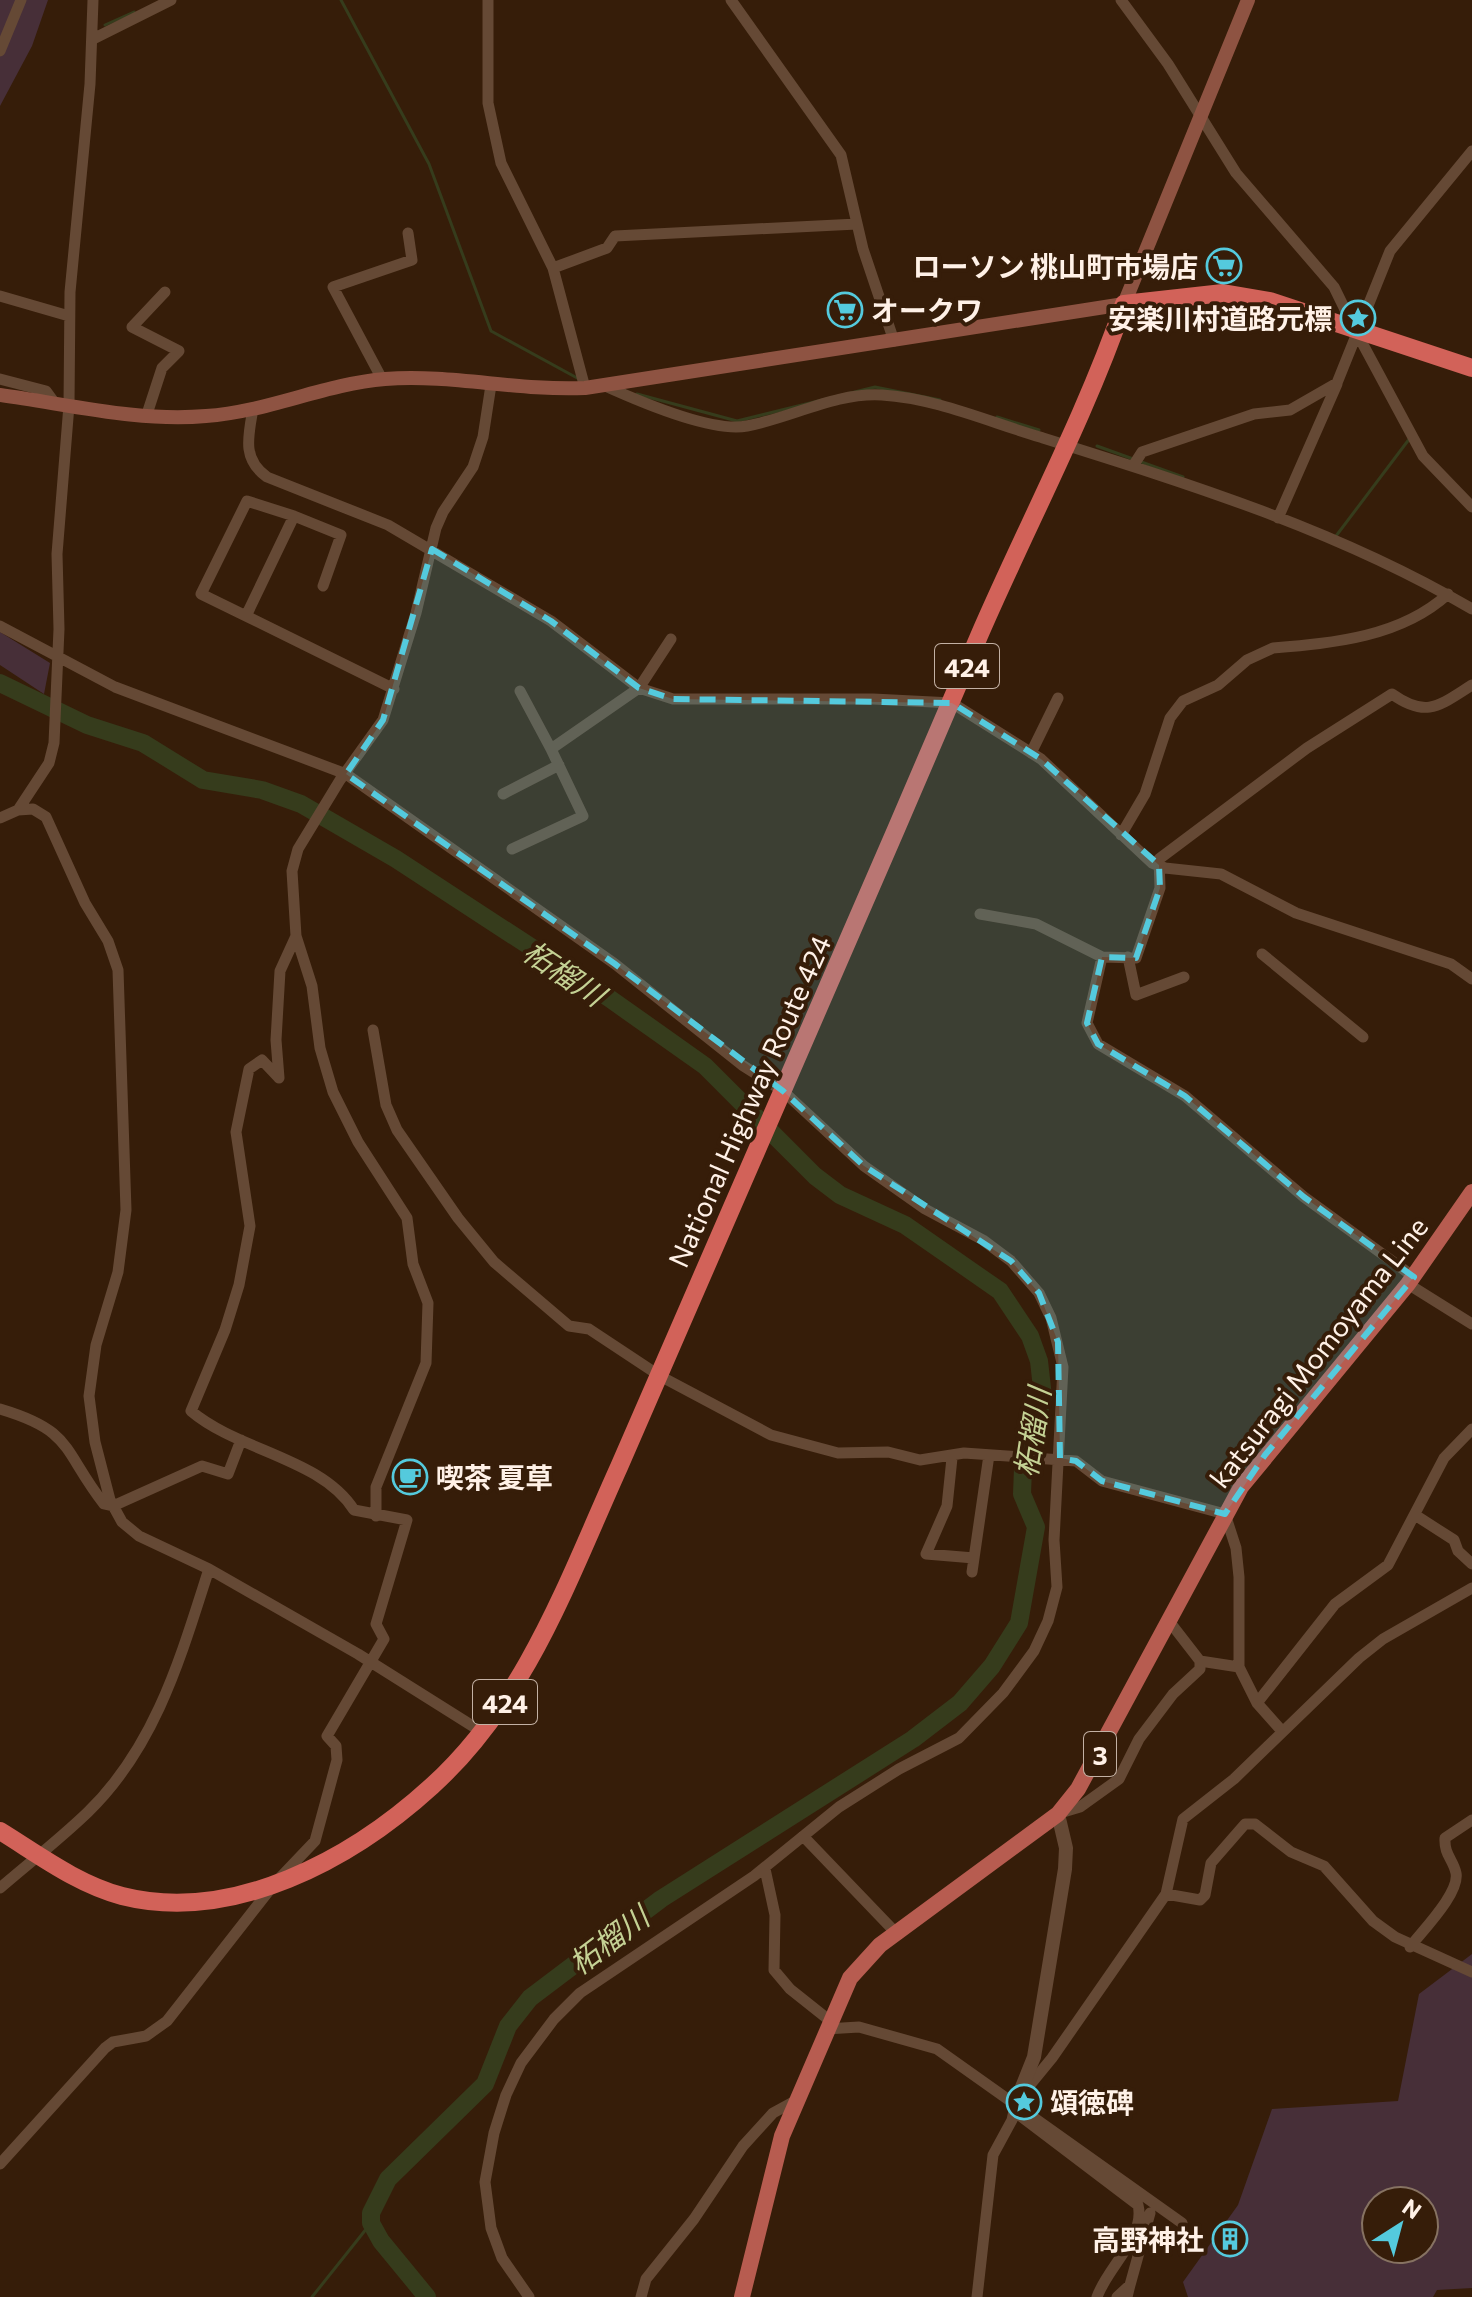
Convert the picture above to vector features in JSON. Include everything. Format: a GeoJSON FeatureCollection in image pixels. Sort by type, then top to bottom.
{"type":"FeatureCollection","features":[{"type":"Feature","properties":{"kind":"highway"},"geometry":{"type":"LineString","coordinates":[[1124,304],[1223,293],[1270,301],[1472,368]]}},
{"type":"Feature","properties":{"kind":"highway","name":"National Highway Route 424"},"geometry":{"type":"LineString","coordinates":[[0,1831],[95,1886],[146,1900],[206,1902],[275,1883],[323,1862],[387,1823],[434,1784],[507,1700],[536,1648],[660,1376],[1064,445],[1097,377],[1124,304]]}},
{"type":"Feature","properties":{"kind":"main road"},"geometry":{"type":"LineString","coordinates":[[0,395],[147,414],[205,416],[253,409],[382,379],[421,377],[543,390],[585,388],[1124,304],[1248,0]]}},
{"type":"Feature","properties":{"kind":"main road","name":"katsuragi Momoyama Line"},"geometry":{"type":"LineString","coordinates":[[742,2297],[779,2149],[795,2101],[828,2025],[861,1964],[1058,1814],[1095,1762],[1225,1514],[1265,1455],[1411,1281],[1472,1192]]}},
{"type":"Feature","properties":{"kind":"street"},"geometry":{"type":"LineString","coordinates":[[0,51],[21,0]]}},
{"type":"Feature","properties":{"kind":"street"},"geometry":{"type":"LineString","coordinates":[[18,810],[49,763],[54,726],[58,661],[61,404],[93,39],[93,0]]}},
{"type":"Feature","properties":{"kind":"street"},"geometry":{"type":"LineString","coordinates":[[93,39],[171,0]]}},
{"type":"Feature","properties":{"kind":"street"},"geometry":{"type":"LineString","coordinates":[[488,0],[488,103],[501,163],[553,268],[585,388]]}},
{"type":"Feature","properties":{"kind":"street"},"geometry":{"type":"LineString","coordinates":[[731,0],[841,155],[857,224],[894,341]]}},
{"type":"Feature","properties":{"kind":"street"},"geometry":{"type":"LineString","coordinates":[[1121,0],[1168,64],[1236,173],[1334,287],[1423,456],[1472,507]]}},
{"type":"Feature","properties":{"kind":"street"},"geometry":{"type":"LineString","coordinates":[[1280,515],[1390,251],[1472,151]]}},
{"type":"Feature","properties":{"kind":"street"},"geometry":{"type":"LineString","coordinates":[[553,268],[607,248],[615,236],[857,224]]}},
{"type":"Feature","properties":{"kind":"street"},"geometry":{"type":"LineString","coordinates":[[382,379],[333,287],[412,260],[408,233]]}},
{"type":"Feature","properties":{"kind":"street"},"geometry":{"type":"LineString","coordinates":[[147,414],[162,368],[179,351],[132,327],[165,292]]}},
{"type":"Feature","properties":{"kind":"street"},"geometry":{"type":"LineString","coordinates":[[0,296],[69,316]]}},
{"type":"Feature","properties":{"kind":"street"},"geometry":{"type":"LineString","coordinates":[[0,379],[46,391],[61,404]]}},
{"type":"Feature","properties":{"kind":"street"},"geometry":{"type":"LineString","coordinates":[[1135,462],[1142,452],[1254,414],[1290,410],[1337,383]]}},
{"type":"Feature","properties":{"kind":"street"},"geometry":{"type":"LineString","coordinates":[[376,1516],[376,1487],[426,1363],[428,1303],[413,1264],[407,1218],[358,1142],[333,1092],[320,1048],[312,986],[296,936],[292,871],[298,849],[383,720],[443,512],[473,467],[483,437],[491,385]]}},
{"type":"Feature","properties":{"kind":"street"},"geometry":{"type":"LineString","coordinates":[[602,385],[649,406],[720,425],[744,427],[855,397],[880,394],[905,398],[1064,445],[1135,462],[1280,515],[1448,594],[1472,609]]}},
{"type":"Feature","properties":{"kind":"street"},"geometry":{"type":"LineString","coordinates":[[253,409],[247,452],[254,467],[267,477],[388,525],[432,549],[551,621],[639,688],[673,699],[873,699],[952,703],[1031,753],[1121,835],[1159,865],[1221,874],[1296,913],[1420,957],[1451,964],[1472,979]]}},
{"type":"Feature","properties":{"kind":"street"},"geometry":{"type":"LineString","coordinates":[[323,586],[341,535],[247,501],[201,594],[394,689]]}},
{"type":"Feature","properties":{"kind":"street"},"geometry":{"type":"LineString","coordinates":[[246,616],[294,516]]}},
{"type":"Feature","properties":{"kind":"street"},"geometry":{"type":"LineString","coordinates":[[1121,835],[1145,794],[1170,718],[1183,701],[1218,685],[1259,654],[1273,648],[1370,635],[1427,614],[1448,594]]}},
{"type":"Feature","properties":{"kind":"street"},"geometry":{"type":"LineString","coordinates":[[0,626],[58,661],[115,687],[343,777],[615,964],[781,1094],[864,1166],[925,1209],[983,1240],[1011,1261],[1039,1293],[1051,1318],[1063,1367],[1054,1540],[1057,1587],[1034,1651],[1003,1693],[959,1738],[899,1769],[839,1807],[798,1837],[765,1869],[580,1993],[554,2019],[521,2063],[494,2133],[485,2182],[491,2228],[502,2258],[529,2297]]}},
{"type":"Feature","properties":{"kind":"street"},"geometry":{"type":"LineString","coordinates":[[551,749],[639,688],[671,639]]}},
{"type":"Feature","properties":{"kind":"street"},"geometry":{"type":"LineString","coordinates":[[980,914],[1036,924],[1102,957],[1136,958],[1160,888],[1159,859],[1307,748],[1392,694],[1415,708],[1425,709],[1472,685]]}},
{"type":"Feature","properties":{"kind":"street"},"geometry":{"type":"LineString","coordinates":[[512,849],[583,816],[520,691]]}},
{"type":"Feature","properties":{"kind":"street"},"geometry":{"type":"LineString","coordinates":[[1031,753],[1058,698]]}},
{"type":"Feature","properties":{"kind":"street"},"geometry":{"type":"LineString","coordinates":[[503,794],[559,765]]}},
{"type":"Feature","properties":{"kind":"street"},"geometry":{"type":"LineString","coordinates":[[0,818],[18,810],[33,809],[46,817],[85,903],[108,941],[118,970],[126,1210],[118,1272],[96,1345],[89,1396],[95,1442],[113,1506],[122,1522],[139,1536],[209,1569],[372,1663],[482,1732]]}},
{"type":"Feature","properties":{"kind":"street"},"geometry":{"type":"LineString","coordinates":[[0,2164],[105,2048],[113,2042],[146,2036],[167,2021],[275,1883],[315,1841],[337,1760],[336,1746],[327,1736],[384,1639],[376,1624],[407,1520],[354,1510],[342,1491],[318,1475],[241,1440],[191,1411],[225,1330],[239,1285],[250,1226],[236,1132],[249,1069],[262,1060],[279,1078],[276,1040],[280,971],[296,936]]}},
{"type":"Feature","properties":{"kind":"street"},"geometry":{"type":"LineString","coordinates":[[1262,954],[1363,1037]]}},
{"type":"Feature","properties":{"kind":"street"},"geometry":{"type":"LineString","coordinates":[[1102,957],[1087,1023],[1098,1044],[1185,1096],[1304,1197],[1411,1281],[1472,1324]]}},
{"type":"Feature","properties":{"kind":"street"},"geometry":{"type":"LineString","coordinates":[[1128,957],[1136,995],[1184,977]]}},
{"type":"Feature","properties":{"kind":"street"},"geometry":{"type":"LineString","coordinates":[[373,1030],[386,1105],[397,1130],[458,1218],[494,1262],[569,1326],[589,1329],[660,1376],[771,1435],[838,1453],[888,1452],[920,1460],[952,1458],[964,1453],[1060,1458],[1076,1461],[1102,1481],[1225,1514],[1236,1548],[1239,1577],[1239,1667],[1257,1703],[1281,1730]]}},
{"type":"Feature","properties":{"kind":"street"},"geometry":{"type":"LineString","coordinates":[[0,1409],[31,1417],[54,1432],[104,1504],[113,1506],[202,1466],[228,1474],[241,1440]]}},
{"type":"Feature","properties":{"kind":"street"},"geometry":{"type":"LineString","coordinates":[[1257,1703],[1335,1604],[1388,1565],[1444,1458],[1472,1429]]}},
{"type":"Feature","properties":{"kind":"street"},"geometry":{"type":"LineString","coordinates":[[972,1572],[991,1454]]}},
{"type":"Feature","properties":{"kind":"street"},"geometry":{"type":"LineString","coordinates":[[952,1458],[947,1506],[926,1554],[974,1558]]}},
{"type":"Feature","properties":{"kind":"street"},"geometry":{"type":"LineString","coordinates":[[1415,1515],[1454,1540],[1458,1551],[1472,1564]]}},
{"type":"Feature","properties":{"kind":"street"},"geometry":{"type":"LineString","coordinates":[[0,1888],[88,1812],[123,1771],[153,1724],[174,1678],[209,1569]]}},
{"type":"Feature","properties":{"kind":"street"},"geometry":{"type":"LineString","coordinates":[[1015,2107],[1166,1894],[1183,1819],[1234,1779],[1281,1730],[1383,1639],[1472,1588]]}},
{"type":"Feature","properties":{"kind":"street"},"geometry":{"type":"LineString","coordinates":[[977,2297],[993,2155],[1034,2057],[1065,1869],[1066,1848],[1058,1814],[1080,1807],[1119,1779],[1139,1739],[1173,1694],[1200,1669],[1200,1661],[1169,1621]]}},
{"type":"Feature","properties":{"kind":"street"},"geometry":{"type":"LineString","coordinates":[[1200,1661],[1239,1667]]}},
{"type":"Feature","properties":{"kind":"street"},"geometry":{"type":"LineString","coordinates":[[1410,1947],[1454,1890],[1456,1873],[1444,1851],[1445,1838],[1472,1820]]}},
{"type":"Feature","properties":{"kind":"street"},"geometry":{"type":"LineString","coordinates":[[1166,1894],[1200,1900],[1205,1895],[1211,1863],[1245,1824],[1255,1824],[1291,1852],[1324,1866],[1373,1921],[1410,1947],[1472,1972]]}},
{"type":"Feature","properties":{"kind":"street"},"geometry":{"type":"LineString","coordinates":[[798,1837],[897,1934]]}},
{"type":"Feature","properties":{"kind":"street"},"geometry":{"type":"LineString","coordinates":[[765,1869],[775,1915],[774,1970],[828,2025],[859,2027],[937,2049],[1182,2223]]}},
{"type":"Feature","properties":{"kind":"street"},"geometry":{"type":"LineString","coordinates":[[641,2297],[646,2279],[694,2219],[743,2146],[773,2113],[795,2101]]}},
{"type":"Feature","properties":{"kind":"street"},"geometry":{"type":"LineString","coordinates":[[1015,2107],[1138,2205],[1139,2225],[1102,2282],[1097,2297]]}},
{"type":"Feature","properties":{"kind":"street"},"geometry":{"type":"LineString","coordinates":[[1117,2297],[1128,2291],[1150,2213]]}},
{"type":"Feature","properties":{"kind":"highlighted area"},"geometry":{"type":"Polygon","coordinates":[[[432,549],[551,621],[639,688],[673,699],[952,703],[1041,759],[1159,865],[1160,888],[1136,958],[1102,957],[1087,1023],[1098,1044],[1185,1096],[1304,1197],[1414,1277],[1265,1455],[1225,1514],[1102,1481],[1076,1461],[1060,1458],[1058,1342],[1039,1293],[1011,1261],[864,1166],[783,1091],[615,964],[346,774],[383,720],[432,549]]]}},
{"type":"Feature","properties":{"kind":"shaded area"},"geometry":{"type":"Polygon","coordinates":[[[0,0],[48,0],[32,46],[0,106],[0,0]]]}},
{"type":"Feature","properties":{"kind":"shaded area"},"geometry":{"type":"Polygon","coordinates":[[[0,632],[50,663],[44,694],[0,665],[0,632]]]}},
{"type":"Feature","properties":{"kind":"shaded area"},"geometry":{"type":"Polygon","coordinates":[[[1472,1954],[1472,2288],[1437,2290],[1433,2297],[1188,2297],[1183,2282],[1238,2205],[1272,2109],[1398,2101],[1419,1994],[1472,1954]]]}},
{"type":"Feature","properties":{"kind":"waterway"},"geometry":{"type":"LineString","coordinates":[[341,0],[429,164],[491,331],[579,379]]}},
{"type":"Feature","properties":{"kind":"waterway"},"geometry":{"type":"LineString","coordinates":[[105,25],[134,12]]}},
{"type":"Feature","properties":{"kind":"waterway"},"geometry":{"type":"LineString","coordinates":[[637,394],[737,421],[875,387],[940,400]]}},
{"type":"Feature","properties":{"kind":"waterway"},"geometry":{"type":"LineString","coordinates":[[997,417],[1039,430]]}},
{"type":"Feature","properties":{"kind":"waterway"},"geometry":{"type":"LineString","coordinates":[[1336,536],[1410,438]]}},
{"type":"Feature","properties":{"kind":"waterway"},"geometry":{"type":"LineString","coordinates":[[1097,446],[1183,477]]}},
{"type":"Feature","properties":{"kind":"waterway","name":"柘榴川"},"geometry":{"type":"LineString","coordinates":[[0,683],[87,725],[143,743],[203,780],[262,790],[301,804],[396,859],[609,998],[705,1066],[815,1176],[840,1195],[905,1225],[1000,1291],[1030,1336],[1039,1361],[1043,1397],[1023,1468],[1022,1494],[1036,1527],[1019,1623],[992,1666],[960,1703],[913,1739],[661,1899],[530,1998],[508,2026],[485,2084],[388,2179],[371,2213],[371,2223],[381,2241],[427,2297]]}},
{"type":"Feature","properties":{"kind":"waterway"},"geometry":{"type":"LineString","coordinates":[[312,2297],[371,2223]]}},
{"type":"Feature","properties":{"kind":"place","name":"ローソン 桃山町市場店"},"geometry":{"type":"Point","coordinates":[1224,266]}},
{"type":"Feature","properties":{"kind":"place","name":"オークワ"},"geometry":{"type":"Point","coordinates":[845,310]}},
{"type":"Feature","properties":{"kind":"place","name":"安楽川村道路元標"},"geometry":{"type":"Point","coordinates":[1358,318]}},
{"type":"Feature","properties":{"kind":"place","name":"喫茶 夏草"},"geometry":{"type":"Point","coordinates":[410,1477]}},
{"type":"Feature","properties":{"kind":"place","name":"頌徳碑"},"geometry":{"type":"Point","coordinates":[1024,2102]}},
{"type":"Feature","properties":{"kind":"place","name":"高野神社"},"geometry":{"type":"Point","coordinates":[1230,2239]}}]}
